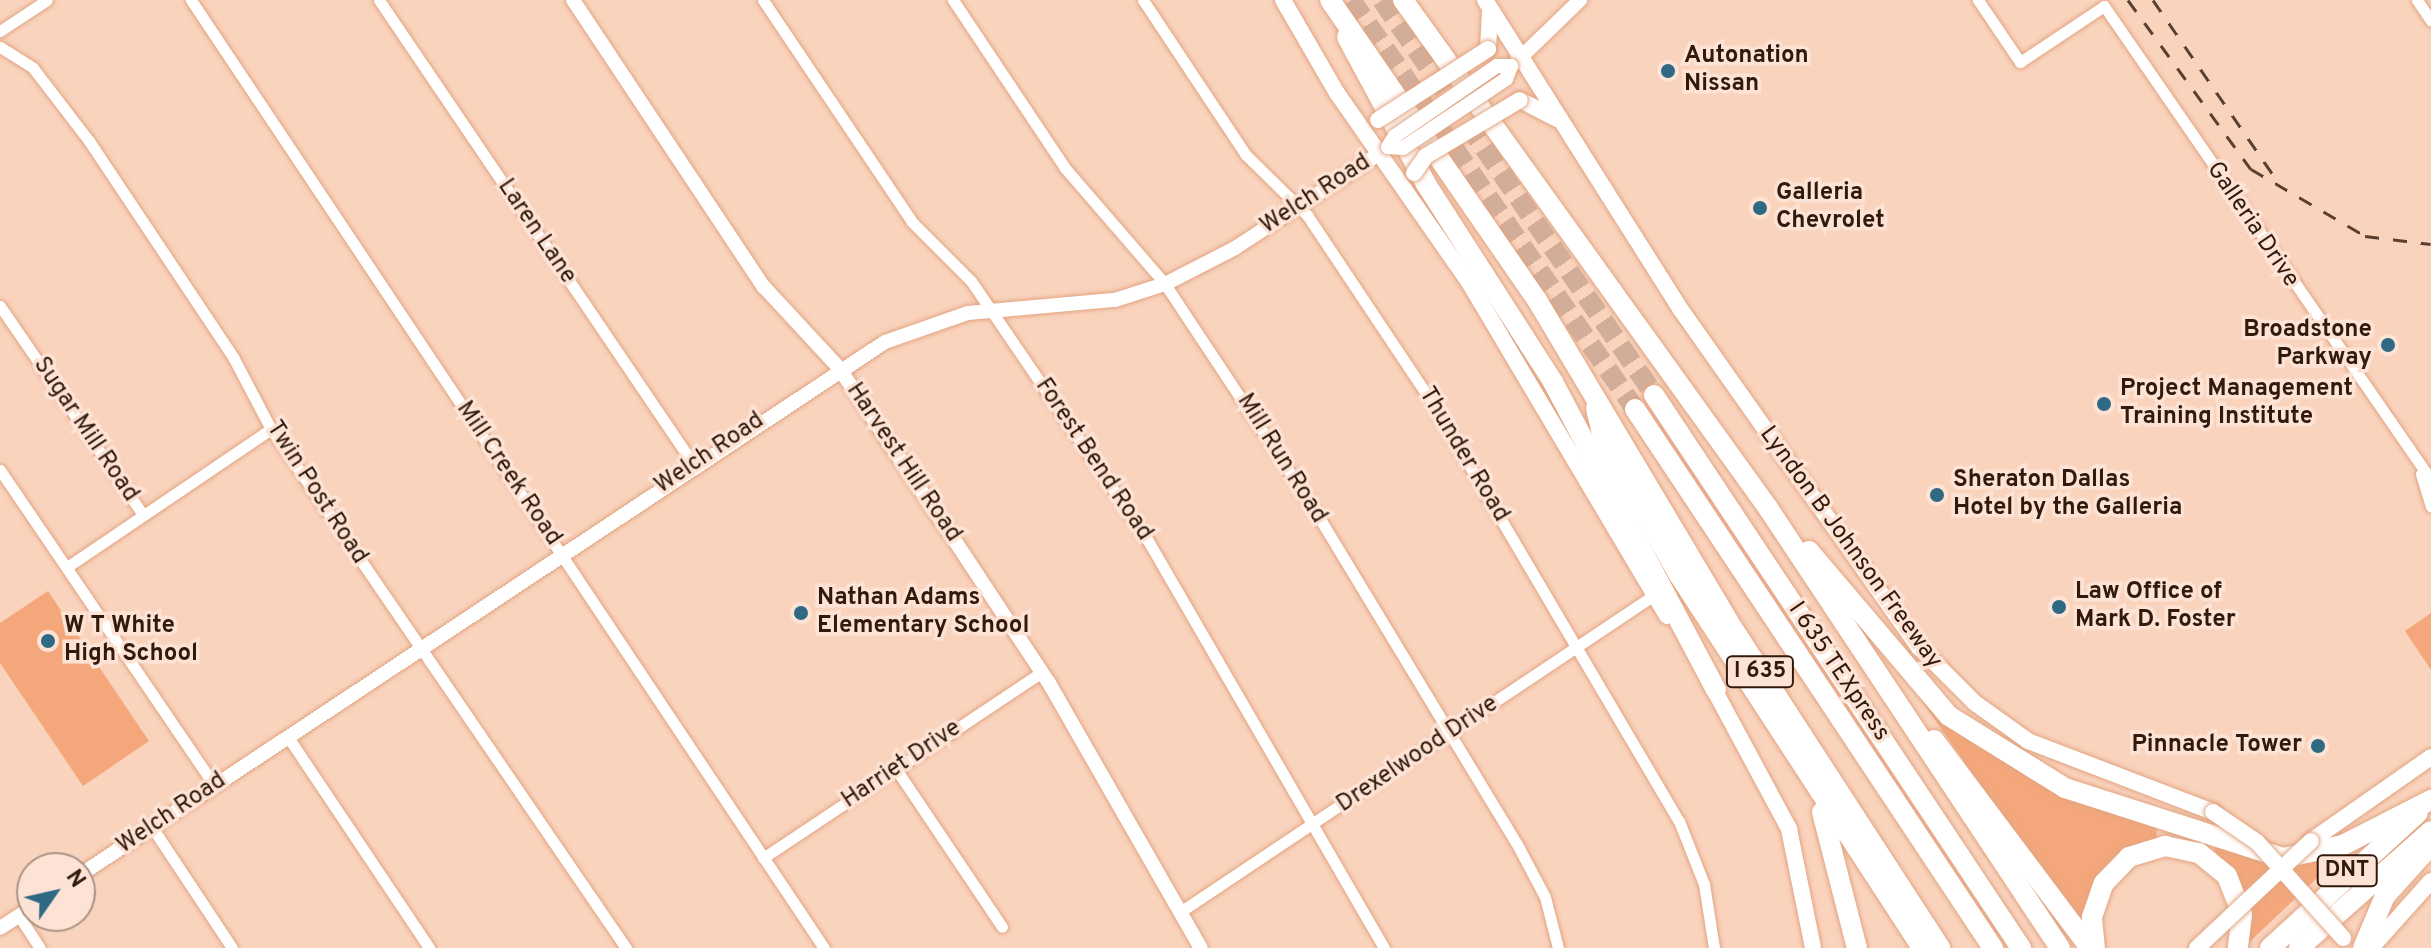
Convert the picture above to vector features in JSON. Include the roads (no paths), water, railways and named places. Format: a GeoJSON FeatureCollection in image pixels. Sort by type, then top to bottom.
{"type":"FeatureCollection","features":[{"type":"Feature","properties":{"kind":"highway","name":"Lyndon B Johnson Freeway"},"geometry":{"type":"LineString","coordinates":[[1403,0],[1768,508],[2060,948]]}},
{"type":"Feature","properties":{"kind":"highway"},"geometry":{"type":"LineString","coordinates":[[1332,2],[1362,76],[1553,382],[1716,690]]}},
{"type":"Feature","properties":{"kind":"highway","name":"I 635"},"geometry":{"type":"LineString","coordinates":[[1332,2],[1592,389],[1728,621],[1940,948]]}},
{"type":"Feature","properties":{"kind":"highway"},"geometry":{"type":"LineString","coordinates":[[1592,389],[1604,442],[1813,785],[1922,948]]}},
{"type":"Feature","properties":{"kind":"highway","name":"I 635 TEXpress"},"geometry":{"type":"LineString","coordinates":[[1654,395],[2021,948]]}},
{"type":"Feature","properties":{"kind":"highway","name":"I 635 TEXpress"},"geometry":{"type":"LineString","coordinates":[[1635,409],[1993,948]]}},
{"type":"Feature","properties":{"kind":"highway"},"geometry":{"type":"LineString","coordinates":[[1768,508],[1949,716],[2065,788],[2283,858],[2343,845],[2431,802]]}},
{"type":"Feature","properties":{"kind":"highway"},"geometry":{"type":"LineString","coordinates":[[1904,713],[1943,748],[2093,948]]}},
{"type":"Feature","properties":{"kind":"highway"},"geometry":{"type":"LineString","coordinates":[[1813,785],[1843,873],[1857,948]]}},
{"type":"Feature","properties":{"kind":"highway","name":"DNT"},"geometry":{"type":"LineString","coordinates":[[2270,948],[2339,879],[2431,802]]}},
{"type":"Feature","properties":{"kind":"highway","name":"DNT"},"geometry":{"type":"LineString","coordinates":[[2299,948],[2431,831]]}},
{"type":"Feature","properties":{"kind":"highway"},"geometry":{"type":"LineString","coordinates":[[2363,948],[2385,896],[2431,845]]}},
{"type":"Feature","properties":{"kind":"highway"},"geometry":{"type":"LineString","coordinates":[[2093,948],[2092,917],[2104,883],[2129,857],[2165,846],[2199,853],[2227,876],[2242,914],[2238,948]]}},
{"type":"Feature","properties":{"kind":"main road"},"geometry":{"type":"LineString","coordinates":[[1283,0],[1337,93],[1384,151],[1654,595],[1716,690],[1789,829],[1813,948]]}},
{"type":"Feature","properties":{"kind":"main road"},"geometry":{"type":"LineString","coordinates":[[1337,93],[1378,120],[1488,49],[1487,2]]}},
{"type":"Feature","properties":{"kind":"main road","name":"Lyndon B Johnson Freeway"},"geometry":{"type":"LineString","coordinates":[[1487,2],[1517,61],[1569,131],[1772,443],[1949,680],[2055,755],[2213,812],[2279,865],[2350,948]]}},
{"type":"Feature","properties":{"kind":"main road"},"geometry":{"type":"LineString","coordinates":[[1410,196],[1414,173],[1426,156],[1520,100],[1569,131]]}},
{"type":"Feature","properties":{"kind":"main road"},"geometry":{"type":"LineString","coordinates":[[2197,948],[2279,865],[2364,808],[2431,757]]}},
{"type":"Feature","properties":{"kind":"main road"},"geometry":{"type":"LineString","coordinates":[[2371,948],[2431,881]]}},
{"type":"Feature","properties":{"kind":"street"},"geometry":{"type":"LineString","coordinates":[[0,31],[47,0]]}},
{"type":"Feature","properties":{"kind":"street","name":"Mill Creek Road"},"geometry":{"type":"LineString","coordinates":[[191,0],[824,948]]}},
{"type":"Feature","properties":{"kind":"street","name":"Laren Lane"},"geometry":{"type":"LineString","coordinates":[[379,0],[694,465]]}},
{"type":"Feature","properties":{"kind":"street","name":"Harvest Hill Road"},"geometry":{"type":"LineString","coordinates":[[573,0],[764,287],[839,368],[1042,672],[1201,948]]}},
{"type":"Feature","properties":{"kind":"street","name":"Forest Bend Road"},"geometry":{"type":"LineString","coordinates":[[763,0],[912,222],[992,310],[1175,583],[1317,822],[1384,948]]}},
{"type":"Feature","properties":{"kind":"street","name":"Mill Run Road"},"geometry":{"type":"LineString","coordinates":[[953,0],[1065,168],[1165,284],[1317,514],[1539,885],[1558,948]]}},
{"type":"Feature","properties":{"kind":"street","name":"Thunder Road"},"geometry":{"type":"LineString","coordinates":[[1143,0],[1246,155],[1298,207],[1406,359],[1577,647],[1693,852],[1714,948]]}},
{"type":"Feature","properties":{"kind":"street","name":"Welch Road"},"geometry":{"type":"LineString","coordinates":[[96,864],[839,368],[909,331],[992,310],[1115,300],[1165,284],[1298,207],[1384,151],[1395,136],[1497,66],[1517,61],[1580,0]]}},
{"type":"Feature","properties":{"kind":"street","name":"Galleria Drive"},"geometry":{"type":"LineString","coordinates":[[1978,0],[2020,62],[2104,6],[2426,477],[2431,506]]}},
{"type":"Feature","properties":{"kind":"street"},"geometry":{"type":"LineString","coordinates":[[2417,0],[2430,16]]}},
{"type":"Feature","properties":{"kind":"street","name":"Twin Post Road"},"geometry":{"type":"LineString","coordinates":[[0,47],[33,68],[89,141],[233,357],[271,429],[626,948]]}},
{"type":"Feature","properties":{"kind":"street","name":"Sugar Mill Road"},"geometry":{"type":"LineString","coordinates":[[0,306],[143,515]]}},
{"type":"Feature","properties":{"kind":"street"},"geometry":{"type":"LineString","coordinates":[[67,567],[271,429]]}},
{"type":"Feature","properties":{"kind":"street"},"geometry":{"type":"LineString","coordinates":[[0,470],[215,786]]}},
{"type":"Feature","properties":{"kind":"street","name":"Drexelwood Drive"},"geometry":{"type":"LineString","coordinates":[[1180,912],[1654,595]]}},
{"type":"Feature","properties":{"kind":"street","name":"Harriet Drive"},"geometry":{"type":"LineString","coordinates":[[763,858],[1042,672]]}},
{"type":"Feature","properties":{"kind":"street"},"geometry":{"type":"LineString","coordinates":[[288,737],[429,948]]}},
{"type":"Feature","properties":{"kind":"street"},"geometry":{"type":"LineString","coordinates":[[896,769],[1002,927]]}},
{"type":"Feature","properties":{"kind":"street"},"geometry":{"type":"LineString","coordinates":[[152,827],[232,948]]}},
{"type":"Feature","properties":{"kind":"tunnel"},"geometry":{"type":"LineString","coordinates":[[1351,0],[1635,409]]}},
{"type":"Feature","properties":{"kind":"tunnel"},"geometry":{"type":"LineString","coordinates":[[1382,0],[1654,395]]}},
{"type":"Feature","properties":{"kind":"railway"},"geometry":{"type":"LineString","coordinates":[[2128,0],[2251,169],[2365,236],[2431,244]]}},
{"type":"Feature","properties":{"kind":"railway"},"geometry":{"type":"LineString","coordinates":[[2153,0],[2276,179]]}},
{"type":"Feature","properties":{"kind":"place","name":"Autonation Nissan"},"geometry":{"type":"Point","coordinates":[1668,71]}},
{"type":"Feature","properties":{"kind":"place","name":"Galleria Chevrolet"},"geometry":{"type":"Point","coordinates":[1760,208]}},
{"type":"Feature","properties":{"kind":"place","name":"Broadstone Parkway"},"geometry":{"type":"Point","coordinates":[2388,345]}},
{"type":"Feature","properties":{"kind":"place","name":"Project Management Training Institute"},"geometry":{"type":"Point","coordinates":[2104,404]}},
{"type":"Feature","properties":{"kind":"place","name":"Sheraton Dallas Hotel by the Galleria"},"geometry":{"type":"Point","coordinates":[1937,495]}},
{"type":"Feature","properties":{"kind":"place","name":"Law Office of Mark D. Foster"},"geometry":{"type":"Point","coordinates":[2059,607]}},
{"type":"Feature","properties":{"kind":"place","name":"Nathan Adams Elementary School"},"geometry":{"type":"Point","coordinates":[801,613]}},
{"type":"Feature","properties":{"kind":"place","name":"W T White High School"},"geometry":{"type":"Point","coordinates":[48,641]}},
{"type":"Feature","properties":{"kind":"place","name":"Pinnacle Tower"},"geometry":{"type":"Point","coordinates":[2318,746]}}]}
